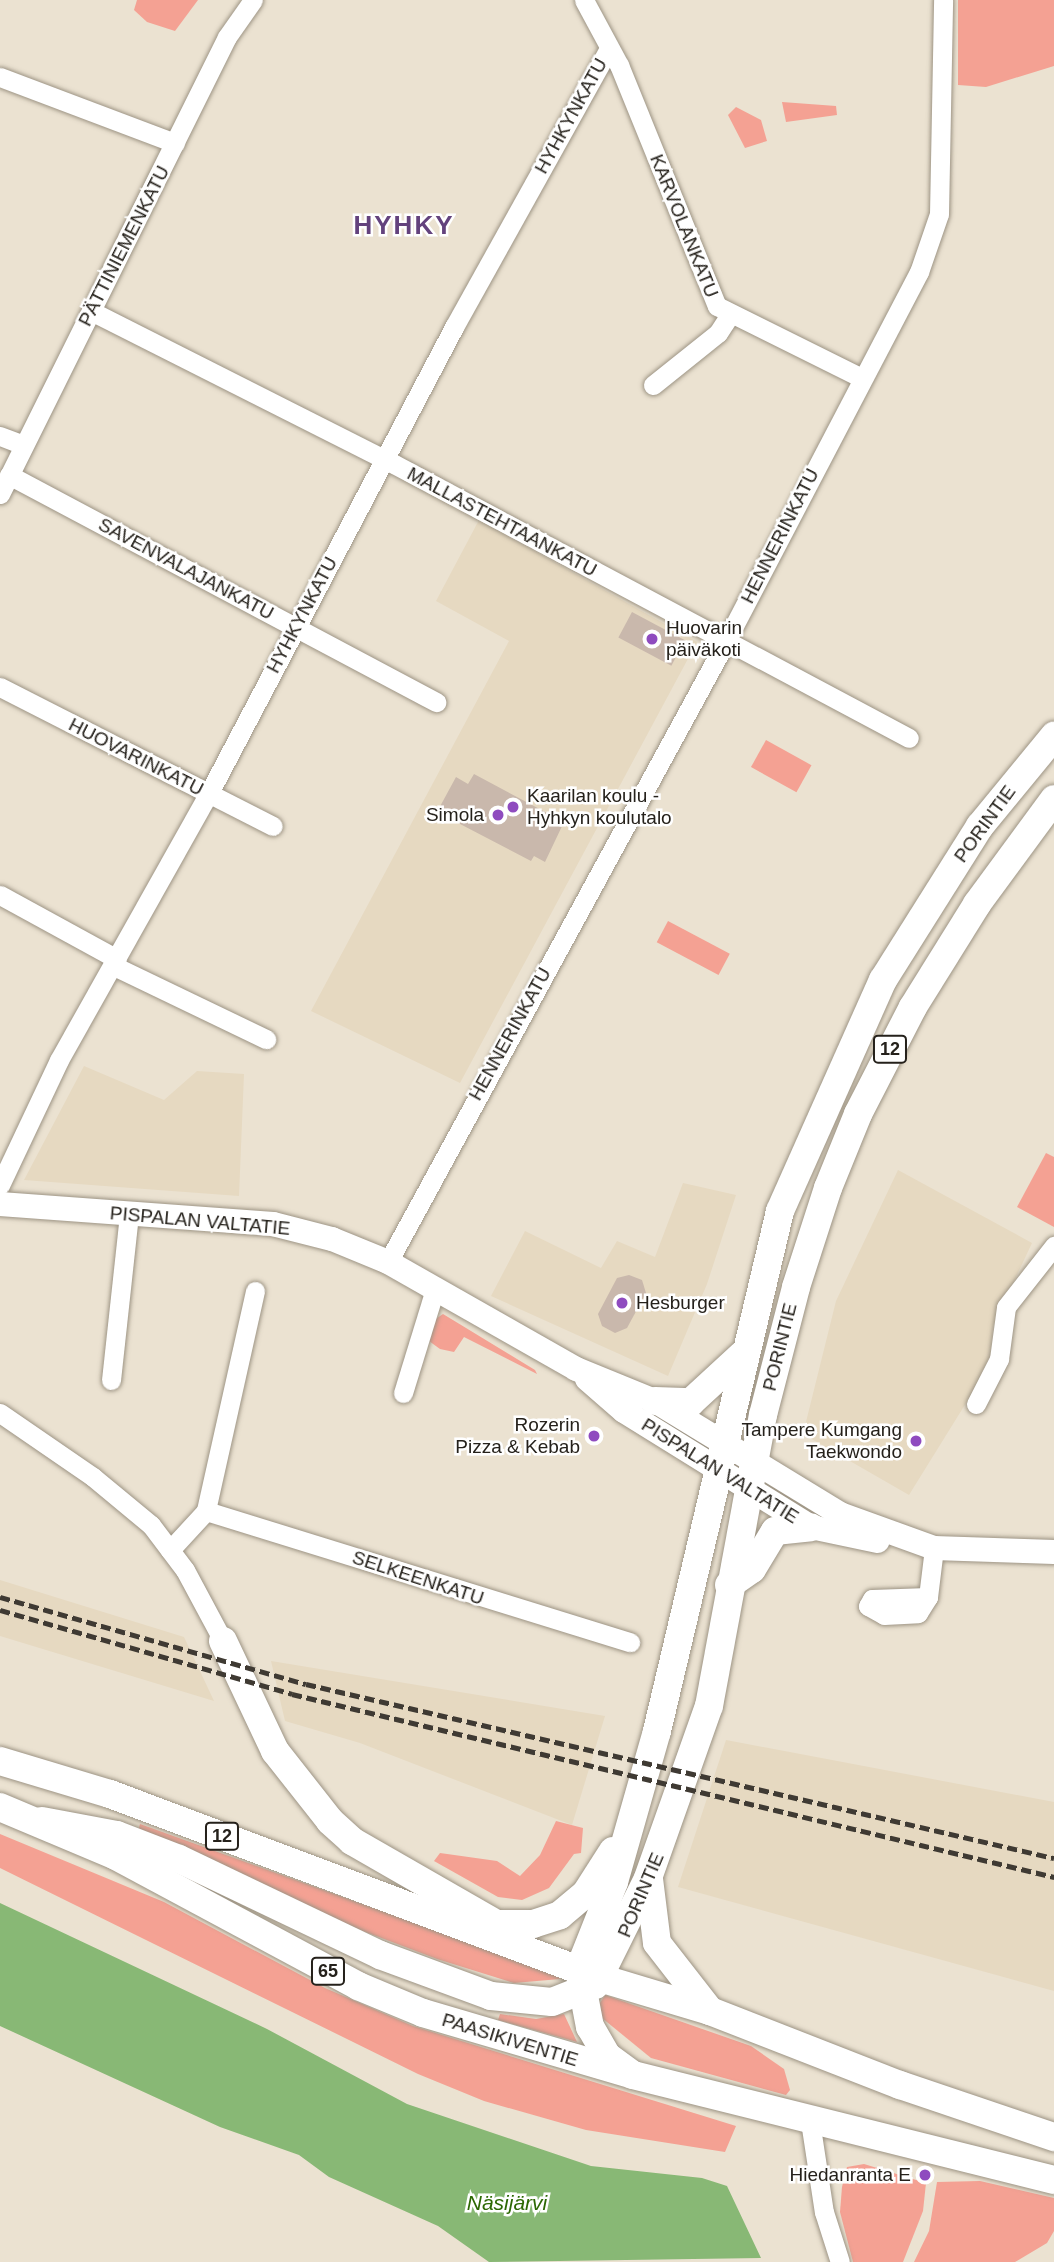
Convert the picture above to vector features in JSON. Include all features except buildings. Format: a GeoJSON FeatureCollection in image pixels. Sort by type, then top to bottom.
{"type":"FeatureCollection","features":[{"type":"Feature","properties":{"kind":"highway","name":"PORINTIE"},"geometry":{"type":"LineString","coordinates":[[626,1830],[677,1657],[761,1278],[807,1143],[883,980],[980,826],[1054,736]]}},
{"type":"Feature","properties":{"kind":"highway","name":"PORINTIE"},"geometry":{"type":"LineString","coordinates":[[586,1981],[648,1878],[709,1706],[729,1585],[785,1329],[828,1188],[887,1054],[977,904],[1054,800]]}},
{"type":"Feature","properties":{"kind":"highway"},"geometry":{"type":"LineString","coordinates":[[656,1401],[691,1402],[742,1355]]}},
{"type":"Feature","properties":{"kind":"highway"},"geometry":{"type":"LineString","coordinates":[[729,1585],[752,1569],[775,1531],[811,1527]]}},
{"type":"Feature","properties":{"kind":"highway"},"geometry":{"type":"LineString","coordinates":[[222,1641],[281,1760],[330,1821],[352,1841],[501,1925],[531,1950]]}},
{"type":"Feature","properties":{"kind":"highway","name":"12"},"geometry":{"type":"LineString","coordinates":[[0,1761],[110,1794],[442,1919],[501,1925],[533,1924],[564,1913],[586,1893],[626,1830]]}},
{"type":"Feature","properties":{"kind":"highway","name":"PAASIKIVENTIE"},"geometry":{"type":"LineString","coordinates":[[0,1807],[42,1821],[358,1986],[422,2014],[633,2075],[1054,2180]]}},
{"type":"Feature","properties":{"kind":"highway","name":"12"},"geometry":{"type":"LineString","coordinates":[[42,1821],[117,1835],[179,1859],[380,1955],[491,1996],[542,2003],[586,1981]]}},
{"type":"Feature","properties":{"kind":"highway"},"geometry":{"type":"LineString","coordinates":[[626,1830],[586,1981],[607,2056],[633,2075]]}},
{"type":"Feature","properties":{"kind":"highway"},"geometry":{"type":"LineString","coordinates":[[648,1878],[657,1943],[709,2011]]}},
{"type":"Feature","properties":{"kind":"highway"},"geometry":{"type":"LineString","coordinates":[[442,1919],[531,1950],[586,1981],[709,2011],[900,2085],[1054,2137]]}},
{"type":"Feature","properties":{"kind":"main road","name":"PISPALAN VALTATIE"},"geometry":{"type":"LineString","coordinates":[[0,1204],[298,1229],[388,1262],[576,1369],[656,1401],[721,1457],[811,1527],[928,1546],[1054,1552]]}},
{"type":"Feature","properties":{"kind":"main road","name":"PISPALAN VALTATIE"},"geometry":{"type":"LineString","coordinates":[[576,1369],[624,1410],[721,1457]]}},
{"type":"Feature","properties":{"kind":"main road","name":"PISPALAN VALTATIE"},"geometry":{"type":"LineString","coordinates":[[751,1478],[928,1546]]}},
{"type":"Feature","properties":{"kind":"street","name":"PÄTTINIEMENKATU"},"geometry":{"type":"LineString","coordinates":[[0,494],[227,37],[253,0]]}},
{"type":"Feature","properties":{"kind":"street","name":"KARVOLANKATU"},"geometry":{"type":"LineString","coordinates":[[584,0],[608,48],[717,306],[729,316],[860,377]]}},
{"type":"Feature","properties":{"kind":"street","name":"HENNERINKATU"},"geometry":{"type":"LineString","coordinates":[[388,1262],[725,643],[860,377],[919,272],[939,214],[943,0]]}},
{"type":"Feature","properties":{"kind":"street","name":"HYHKYNKATU"},"geometry":{"type":"LineString","coordinates":[[0,1185],[59,1060],[116,963],[208,795],[295,626],[608,48]]}},
{"type":"Feature","properties":{"kind":"street"},"geometry":{"type":"LineString","coordinates":[[0,77],[175,143]]}},
{"type":"Feature","properties":{"kind":"street","name":"MALLASTEHTAANKATU"},"geometry":{"type":"LineString","coordinates":[[91,312],[385,460],[725,643],[909,738]]}},
{"type":"Feature","properties":{"kind":"street"},"geometry":{"type":"LineString","coordinates":[[653,385],[718,334],[729,316]]}},
{"type":"Feature","properties":{"kind":"street"},"geometry":{"type":"LineString","coordinates":[[0,436],[23,445]]}},
{"type":"Feature","properties":{"kind":"street","name":"SAVENVALAJANKATU"},"geometry":{"type":"LineString","coordinates":[[9,475],[436,702]]}},
{"type":"Feature","properties":{"kind":"street","name":"HUOVARINKATU"},"geometry":{"type":"LineString","coordinates":[[0,687],[272,826]]}},
{"type":"Feature","properties":{"kind":"street"},"geometry":{"type":"LineString","coordinates":[[0,895],[116,963],[267,1039]]}},
{"type":"Feature","properties":{"kind":"street"},"geometry":{"type":"LineString","coordinates":[[111,1380],[130,1214]]}},
{"type":"Feature","properties":{"kind":"street"},"geometry":{"type":"LineString","coordinates":[[976,1404],[999,1359],[1006,1307],[1054,1246]]}},
{"type":"Feature","properties":{"kind":"street"},"geometry":{"type":"LineString","coordinates":[[403,1393],[435,1289]]}},
{"type":"Feature","properties":{"kind":"street"},"geometry":{"type":"LineString","coordinates":[[170,1550],[206,1511],[255,1291]]}},
{"type":"Feature","properties":{"kind":"street"},"geometry":{"type":"LineString","coordinates":[[0,1413],[125,1502],[170,1550],[222,1641]]}},
{"type":"Feature","properties":{"kind":"street","name":"SELKEENKATU"},"geometry":{"type":"LineString","coordinates":[[206,1511],[630,1642]]}},
{"type":"Feature","properties":{"kind":"street"},"geometry":{"type":"LineString","coordinates":[[928,1546],[928,1597]]}},
{"type":"Feature","properties":{"kind":"street"},"geometry":{"type":"LineString","coordinates":[[810,2121],[824,2212],[841,2262]]}},
{"type":"Feature","properties":{"kind":"shaded area"},"geometry":{"type":"Polygon","coordinates":[[[137,0],[198,0],[175,31],[147,22],[134,10],[137,0]]]}},
{"type":"Feature","properties":{"kind":"shaded area"},"geometry":{"type":"Polygon","coordinates":[[[958,0],[1054,0],[1054,66],[986,87],[958,85],[958,0]]]}},
{"type":"Feature","properties":{"kind":"shaded area"},"geometry":{"type":"Polygon","coordinates":[[[782,102],[836,106],[837,115],[786,122],[782,102]]]}},
{"type":"Feature","properties":{"kind":"shaded area"},"geometry":{"type":"Polygon","coordinates":[[[736,107],[761,120],[767,141],[745,148],[728,115],[736,107]]]}},
{"type":"Feature","properties":{"kind":"shaded area","name":"Kaarilan koulu - Hyhkyn koulutalo"},"geometry":{"type":"Polygon","coordinates":[[[479,520],[697,642],[460,1083],[311,1011],[509,641],[436,601],[479,520]]]}},
{"type":"Feature","properties":{"kind":"shaded area"},"geometry":{"type":"Polygon","coordinates":[[[766,740],[811,765],[796,792],[751,767],[766,740]]]}},
{"type":"Feature","properties":{"kind":"shaded area"},"geometry":{"type":"Polygon","coordinates":[[[668,921],[730,954],[719,975],[657,942],[668,921]]]}},
{"type":"Feature","properties":{"kind":"shaded area"},"geometry":{"type":"Polygon","coordinates":[[[84,1066],[164,1100],[197,1071],[244,1074],[239,1196],[24,1180],[84,1066]]]}},
{"type":"Feature","properties":{"kind":"shaded area"},"geometry":{"type":"Polygon","coordinates":[[[1046,1153],[1054,1157],[1054,1227],[1017,1207],[1046,1153]]]}},
{"type":"Feature","properties":{"kind":"shaded area"},"geometry":{"type":"Polygon","coordinates":[[[898,1170],[1032,1243],[993,1326],[989,1366],[909,1495],[803,1434],[836,1301],[898,1170]]]}},
{"type":"Feature","properties":{"kind":"shaded area"},"geometry":{"type":"Polygon","coordinates":[[[683,1183],[736,1195],[707,1284],[668,1376],[491,1296],[525,1231],[601,1268],[617,1241],[655,1257],[683,1183]]]}},
{"type":"Feature","properties":{"kind":"shaded area"},"geometry":{"type":"Polygon","coordinates":[[[443,1314],[535,1370],[537,1374],[464,1337],[454,1352],[440,1349],[429,1341],[427,1325],[443,1314]]]}},
{"type":"Feature","properties":{"kind":"shaded area"},"geometry":{"type":"Polygon","coordinates":[[[0,1580],[184,1637],[214,1701],[0,1636],[0,1580]]]}},
{"type":"Feature","properties":{"kind":"shaded area"},"geometry":{"type":"Polygon","coordinates":[[[271,1661],[605,1716],[572,1825],[360,1743],[285,1721],[271,1661]]]}},
{"type":"Feature","properties":{"kind":"shaded area"},"geometry":{"type":"Polygon","coordinates":[[[726,1740],[1054,1802],[1054,1991],[678,1887],[726,1740]]]}},
{"type":"Feature","properties":{"kind":"shaded area"},"geometry":{"type":"Polygon","coordinates":[[[556,1821],[583,1828],[581,1853],[574,1854],[549,1888],[522,1900],[498,1897],[434,1861],[440,1853],[497,1861],[520,1876],[540,1855],[556,1821]]]}},
{"type":"Feature","properties":{"kind":"shaded area"},"geometry":{"type":"Polygon","coordinates":[[[140,1824],[559,1975],[560,1979],[514,1983],[437,1959],[339,1922],[138,1831],[140,1824]]]}},
{"type":"Feature","properties":{"kind":"shaded area"},"geometry":{"type":"Polygon","coordinates":[[[0,1834],[164,1902],[325,1988],[413,2026],[736,2126],[725,2152],[586,2130],[484,2101],[418,2074],[0,1868],[0,1834]]]}},
{"type":"Feature","properties":{"kind":"shaded area"},"geometry":{"type":"Polygon","coordinates":[[[605,1995],[751,2046],[784,2069],[790,2090],[786,2095],[651,2058],[602,2018],[600,2003],[605,1995]]]}},
{"type":"Feature","properties":{"kind":"shaded area"},"geometry":{"type":"Polygon","coordinates":[[[500,2014],[536,2019],[564,2014],[577,2042],[498,2020],[500,2014]]]}},
{"type":"Feature","properties":{"kind":"shaded area"},"geometry":{"type":"Polygon","coordinates":[[[864,2164],[926,2183],[923,2211],[903,2262],[853,2262],[840,2212],[842,2187],[847,2167],[864,2164]]]}},
{"type":"Feature","properties":{"kind":"shaded area"},"geometry":{"type":"Polygon","coordinates":[[[980,2181],[1054,2198],[1054,2231],[1047,2243],[1015,2262],[914,2262],[929,2231],[937,2182],[980,2181]]]}},
{"type":"Feature","properties":{"kind":"water","name":"Näsijärvi"},"geometry":{"type":"Polygon","coordinates":[[[0,1903],[267,2029],[407,2104],[591,2166],[702,2178],[727,2186],[761,2258],[489,2262],[438,2226],[329,2177],[299,2155],[220,2127],[0,2026],[0,1903]]]}},
{"type":"Feature","properties":{"kind":"railway"},"geometry":{"type":"LineString","coordinates":[[0,1597],[306,1684],[1054,1858]]}},
{"type":"Feature","properties":{"kind":"railway"},"geometry":{"type":"LineString","coordinates":[[0,1610],[292,1694],[1054,1877]]}},
{"type":"Feature","properties":{"kind":"place","name":"Huovarin päiväkoti"},"geometry":{"type":"Point","coordinates":[652,639]}},
{"type":"Feature","properties":{"kind":"place","name":"Kaarilan koulu - Hyhkyn koulutalo"},"geometry":{"type":"Point","coordinates":[513,807]}},
{"type":"Feature","properties":{"kind":"place","name":"Simola"},"geometry":{"type":"Point","coordinates":[498,815]}},
{"type":"Feature","properties":{"kind":"place","name":"Hesburger"},"geometry":{"type":"Point","coordinates":[622,1303]}},
{"type":"Feature","properties":{"kind":"place","name":"Rozerin Pizza & Kebab"},"geometry":{"type":"Point","coordinates":[594,1436]}},
{"type":"Feature","properties":{"kind":"place","name":"Tampere Kumgang Taekwondo"},"geometry":{"type":"Point","coordinates":[916,1441]}},
{"type":"Feature","properties":{"kind":"place","name":"Hiedanranta E"},"geometry":{"type":"Point","coordinates":[925,2175]}},
{"type":"Feature","properties":{"kind":"district","name":"HYHKY"},"geometry":{"type":"Point","coordinates":[404,226]}}]}
